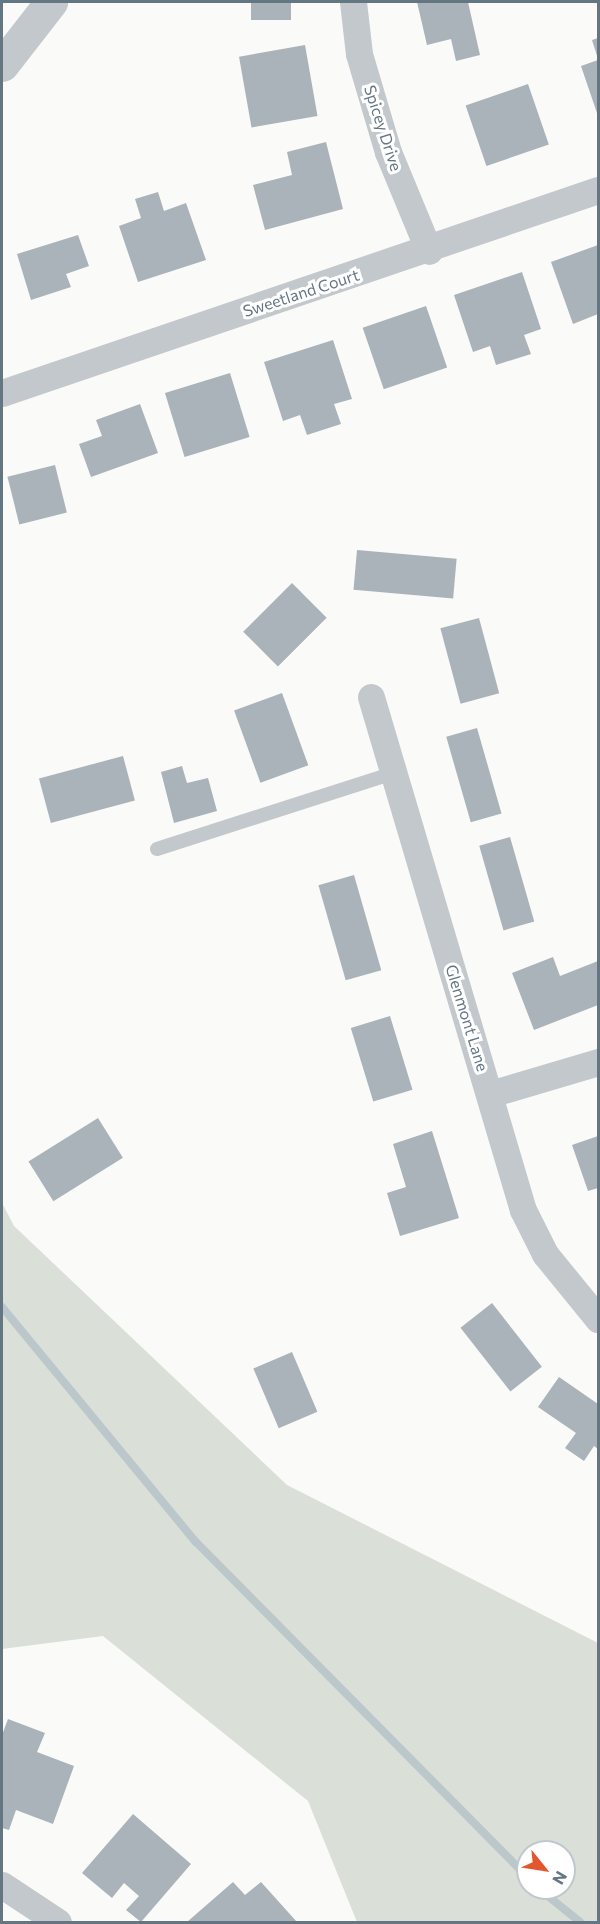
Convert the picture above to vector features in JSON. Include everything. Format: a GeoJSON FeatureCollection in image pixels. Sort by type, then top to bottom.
{"type":"FeatureCollection","features":[{"type":"Feature","properties":{"kind":"street"},"geometry":{"type":"LineString","coordinates":[[2,65],[51,2]]}},
{"type":"Feature","properties":{"kind":"street","name":"Spicey Drive"},"geometry":{"type":"LineString","coordinates":[[353,2],[359,54],[388,152],[429,250]]}},
{"type":"Feature","properties":{"kind":"street","name":"Sweetland Court"},"geometry":{"type":"LineString","coordinates":[[2,393],[429,250],[598,190]]}},
{"type":"Feature","properties":{"kind":"street","name":"Glenmont Lane"},"geometry":{"type":"LineString","coordinates":[[371,697],[524,1210],[544,1254],[598,1319]]}},
{"type":"Feature","properties":{"kind":"street"},"geometry":{"type":"LineString","coordinates":[[490,1094],[598,1062]]}},
{"type":"Feature","properties":{"kind":"street"},"geometry":{"type":"LineString","coordinates":[[2,1885],[58,1923]]}},
{"type":"Feature","properties":{"kind":"lane"},"geometry":{"type":"LineString","coordinates":[[157,849],[394,773]]}},
{"type":"Feature","properties":{"kind":"shaded area"},"geometry":{"type":"Polygon","coordinates":[[[2,1203],[14,1226],[287,1485],[598,1643],[598,1922],[357,1922],[308,1801],[103,1636],[2,1649],[2,1203]]]}},
{"type":"Feature","properties":{"kind":"building"},"geometry":{"type":"Polygon","coordinates":[[[251,2],[291,2],[291,20],[251,20],[251,2]]]}},
{"type":"Feature","properties":{"kind":"building"},"geometry":{"type":"Polygon","coordinates":[[[417,2],[468,2],[480,55],[456,61],[451,39],[427,45],[417,2]]]}},
{"type":"Feature","properties":{"kind":"building"},"geometry":{"type":"Polygon","coordinates":[[[598,38],[598,59],[592,40],[598,38]]]}},
{"type":"Feature","properties":{"kind":"building"},"geometry":{"type":"Polygon","coordinates":[[[305,45],[318,116],[252,128],[239,57],[305,45]]]}},
{"type":"Feature","properties":{"kind":"building"},"geometry":{"type":"Polygon","coordinates":[[[598,60],[598,116],[581,66],[598,60]]]}},
{"type":"Feature","properties":{"kind":"building"},"geometry":{"type":"Polygon","coordinates":[[[528,84],[549,145],[486,166],[466,105],[528,84]]]}},
{"type":"Feature","properties":{"kind":"building"},"geometry":{"type":"Polygon","coordinates":[[[326,142],[343,209],[265,230],[253,185],[292,175],[287,152],[326,142]]]}},
{"type":"Feature","properties":{"kind":"building"},"geometry":{"type":"Polygon","coordinates":[[[158,192],[164,211],[186,203],[206,260],[138,282],[119,226],[141,218],[135,199],[158,192]]]}},
{"type":"Feature","properties":{"kind":"building"},"geometry":{"type":"Polygon","coordinates":[[[78,235],[89,266],[66,274],[71,287],[31,300],[17,254],[78,235]]]}},
{"type":"Feature","properties":{"kind":"building"},"geometry":{"type":"Polygon","coordinates":[[[598,245],[598,314],[573,324],[551,262],[598,245]]]}},
{"type":"Feature","properties":{"kind":"building"},"geometry":{"type":"Polygon","coordinates":[[[522,272],[541,329],[524,335],[531,354],[496,365],[490,346],[473,352],[454,295],[522,272]]]}},
{"type":"Feature","properties":{"kind":"building"},"geometry":{"type":"Polygon","coordinates":[[[426,306],[447,367],[384,389],[363,328],[426,306]]]}},
{"type":"Feature","properties":{"kind":"building"},"geometry":{"type":"Polygon","coordinates":[[[333,340],[352,399],[334,404],[341,424],[307,435],[300,415],[283,421],[264,362],[333,340]]]}},
{"type":"Feature","properties":{"kind":"building"},"geometry":{"type":"Polygon","coordinates":[[[230,373],[250,437],[185,457],[165,393],[230,373]]]}},
{"type":"Feature","properties":{"kind":"building"},"geometry":{"type":"Polygon","coordinates":[[[140,404],[158,453],[91,477],[79,444],[102,436],[96,420],[140,404]]]}},
{"type":"Feature","properties":{"kind":"building"},"geometry":{"type":"Polygon","coordinates":[[[55,465],[67,513],[19,524],[7,477],[55,465]]]}},
{"type":"Feature","properties":{"kind":"building"},"geometry":{"type":"Polygon","coordinates":[[[357,550],[457,559],[453,599],[354,590],[357,550]]]}},
{"type":"Feature","properties":{"kind":"building"},"geometry":{"type":"Polygon","coordinates":[[[292,583],[327,618],[278,666],[243,632],[292,583]]]}},
{"type":"Feature","properties":{"kind":"building"},"geometry":{"type":"Polygon","coordinates":[[[479,618],[499,693],[461,704],[440,628],[479,618]]]}},
{"type":"Feature","properties":{"kind":"building"},"geometry":{"type":"Polygon","coordinates":[[[282,693],[308,765],[260,783],[234,710],[282,693]]]}},
{"type":"Feature","properties":{"kind":"building"},"geometry":{"type":"Polygon","coordinates":[[[477,728],[502,814],[471,822],[446,737],[477,728]]]}},
{"type":"Feature","properties":{"kind":"building"},"geometry":{"type":"Polygon","coordinates":[[[123,756],[135,800],[51,823],[39,779],[123,756]]]}},
{"type":"Feature","properties":{"kind":"building"},"geometry":{"type":"Polygon","coordinates":[[[182,766],[187,783],[208,778],[217,811],[174,823],[161,772],[182,766]]]}},
{"type":"Feature","properties":{"kind":"building"},"geometry":{"type":"Polygon","coordinates":[[[510,837],[534,922],[503,930],[479,846],[510,837]]]}},
{"type":"Feature","properties":{"kind":"building"},"geometry":{"type":"Polygon","coordinates":[[[354,875],[381,970],[346,980],[318,885],[354,875]]]}},
{"type":"Feature","properties":{"kind":"building"},"geometry":{"type":"Polygon","coordinates":[[[553,957],[560,976],[598,961],[598,1005],[534,1030],[512,973],[553,957]]]}},
{"type":"Feature","properties":{"kind":"building"},"geometry":{"type":"Polygon","coordinates":[[[390,1016],[413,1090],[373,1102],[351,1028],[390,1016]]]}},
{"type":"Feature","properties":{"kind":"building"},"geometry":{"type":"Polygon","coordinates":[[[98,1118],[123,1158],[53,1201],[28,1161],[98,1118]]]}},
{"type":"Feature","properties":{"kind":"building"},"geometry":{"type":"Polygon","coordinates":[[[432,1131],[459,1218],[400,1236],[387,1193],[406,1187],[393,1144],[432,1131]]]}},
{"type":"Feature","properties":{"kind":"building"},"geometry":{"type":"Polygon","coordinates":[[[598,1136],[598,1188],[588,1191],[572,1145],[598,1136]]]}},
{"type":"Feature","properties":{"kind":"building"},"geometry":{"type":"Polygon","coordinates":[[[492,1303],[542,1367],[510,1391],[460,1328],[492,1303]]]}},
{"type":"Feature","properties":{"kind":"building"},"geometry":{"type":"Polygon","coordinates":[[[292,1352],[317,1412],[279,1428],[253,1368],[292,1352]]]}},
{"type":"Feature","properties":{"kind":"building"},"geometry":{"type":"Polygon","coordinates":[[[559,1377],[598,1404],[598,1449],[594,1446],[584,1461],[565,1448],[576,1433],[538,1407],[559,1377]]]}},
{"type":"Feature","properties":{"kind":"building"},"geometry":{"type":"Polygon","coordinates":[[[8,1719],[45,1733],[37,1752],[74,1766],[53,1824],[16,1810],[9,1830],[2,1828],[2,1735],[8,1719]]]}},
{"type":"Feature","properties":{"kind":"building"},"geometry":{"type":"Polygon","coordinates":[[[133,1814],[191,1864],[141,1922],[126,1910],[139,1896],[124,1883],[112,1898],[82,1873],[133,1814]]]}},
{"type":"Feature","properties":{"kind":"building"},"geometry":{"type":"Polygon","coordinates":[[[233,1882],[245,1895],[261,1882],[297,1922],[187,1922],[233,1882]]]}},
{"type":"Feature","properties":{"kind":"waterway"},"geometry":{"type":"LineString","coordinates":[[2,1307],[196,1542],[516,1866]]}},
{"type":"Feature","properties":{"kind":"waterway"},"geometry":{"type":"LineString","coordinates":[[553,1900],[580,1922]]}}]}
